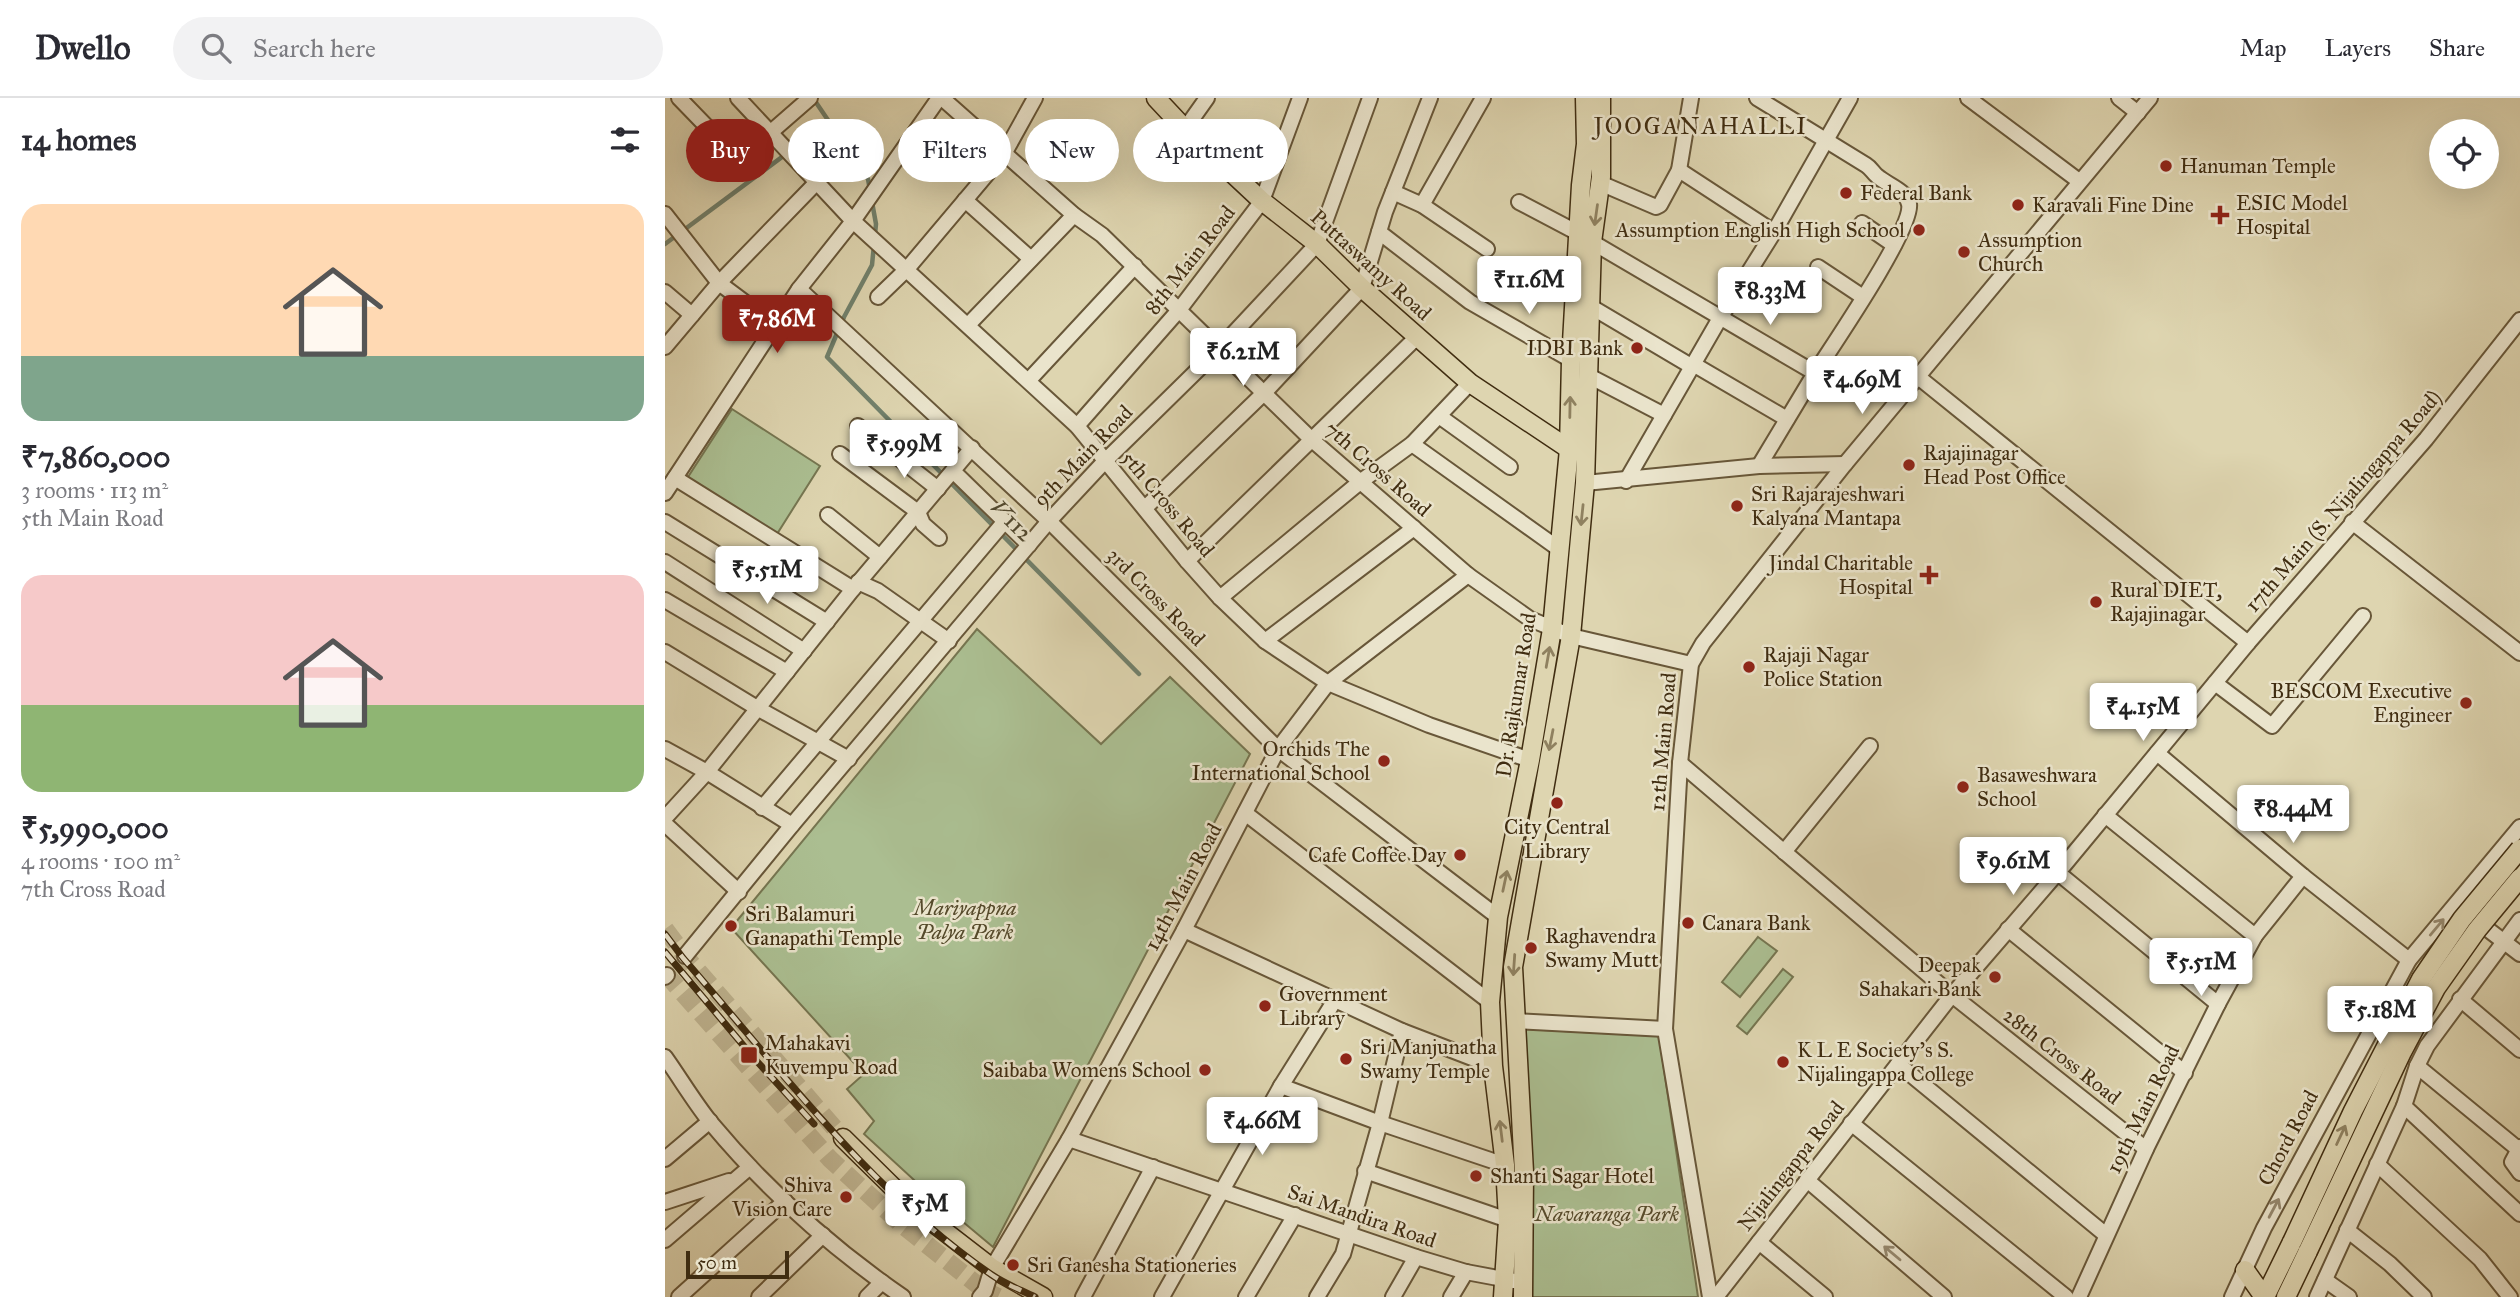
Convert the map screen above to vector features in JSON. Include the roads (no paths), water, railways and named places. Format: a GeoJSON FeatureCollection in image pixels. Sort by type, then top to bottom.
{"type":"FeatureCollection","features":[{"type":"Feature","properties":{"kind":"main road","name":"Puttaswamy Road"},"geometry":{"type":"LineString","coordinates":[[1157,98],[1176,119]]}},
{"type":"Feature","properties":{"kind":"main road","name":"Dr. Rajkumar Road"},"geometry":{"type":"LineString","coordinates":[[1524,1290],[1524,1172],[1513,967],[1571,636],[1585,483],[1589,376],[1585,98]]}},
{"type":"Feature","properties":{"kind":"main road","name":"Dr. Rajkumar Road"},"geometry":{"type":"LineString","coordinates":[[1504,1288],[1508,1220],[1505,1165],[1493,1066],[1490,1002],[1498,917],[1530,760],[1552,629],[1569,449],[1571,360],[1585,238],[1600,183],[1601,98]]}},
{"type":"Feature","properties":{"kind":"main road","name":"Puttaswamy Road"},"geometry":{"type":"LineString","coordinates":[[1242,182],[1317,244],[1362,288],[1470,383],[1569,449]]}},
{"type":"Feature","properties":{"kind":"main road"},"geometry":{"type":"LineString","coordinates":[[2245,1269],[2265,1297],[2353,1111],[2421,979],[2462,919],[2520,849]]}},
{"type":"Feature","properties":{"kind":"main road"},"geometry":{"type":"LineString","coordinates":[[2286,1297],[2402,1052],[2436,988],[2477,930],[2520,878]]}},
{"type":"Feature","properties":{"kind":"main road"},"geometry":{"type":"LineString","coordinates":[[843,1138],[913,1207],[992,1268],[1043,1297]]}},
{"type":"Feature","properties":{"kind":"street"},"geometry":{"type":"LineString","coordinates":[[679,98],[699,119]]}},
{"type":"Feature","properties":{"kind":"street","name":"5th Cross Road"},"geometry":{"type":"LineString","coordinates":[[738,98],[758,119]]}},
{"type":"Feature","properties":{"kind":"street"},"geometry":{"type":"LineString","coordinates":[[774,129],[810,98]]}},
{"type":"Feature","properties":{"kind":"street"},"geometry":{"type":"LineString","coordinates":[[665,493],[799,289],[853,221],[940,98]]}},
{"type":"Feature","properties":{"kind":"street","name":"7th Cross Road"},"geometry":{"type":"LineString","coordinates":[[940,98],[964,119]]}},
{"type":"Feature","properties":{"kind":"street"},"geometry":{"type":"LineString","coordinates":[[1011,141],[1035,98]]}},
{"type":"Feature","properties":{"kind":"street"},"geometry":{"type":"LineString","coordinates":[[1192,119],[1207,98]]}},
{"type":"Feature","properties":{"kind":"street","name":"8th Main Road"},"geometry":{"type":"LineString","coordinates":[[1077,426],[1179,310],[1262,201],[1300,98]]}},
{"type":"Feature","properties":{"kind":"street","name":"9th Main Road"},"geometry":{"type":"LineString","coordinates":[[685,956],[1049,521],[1105,461],[1219,349],[1317,244],[1370,98]]}},
{"type":"Feature","properties":{"kind":"street"},"geometry":{"type":"LineString","coordinates":[[1145,508],[1265,392],[1362,288],[1393,192],[1430,98]]}},
{"type":"Feature","properties":{"kind":"street"},"geometry":{"type":"LineString","coordinates":[[1422,205],[1483,98]]}},
{"type":"Feature","properties":{"kind":"street"},"geometry":{"type":"LineString","coordinates":[[1757,98],[1866,164],[1877,176],[1905,195],[1909,203],[1909,210],[1894,245],[1759,466]]}},
{"type":"Feature","properties":{"kind":"street"},"geometry":{"type":"LineString","coordinates":[[1626,481],[1850,98]]}},
{"type":"Feature","properties":{"kind":"street"},"geometry":{"type":"LineString","coordinates":[[1968,98],[2078,181]]}},
{"type":"Feature","properties":{"kind":"street"},"geometry":{"type":"LineString","coordinates":[[2119,98],[2138,113]]}},
{"type":"Feature","properties":{"kind":"street","name":"12th Main Road"},"geometry":{"type":"LineString","coordinates":[[1710,1297],[1665,1029],[1680,763],[1691,664],[1703,643],[1845,464],[2078,181],[2150,98]]}},
{"type":"Feature","properties":{"kind":"street"},"geometry":{"type":"LineString","coordinates":[[1600,183],[1656,206],[1662,202],[1679,170],[1685,102]]}},
{"type":"Feature","properties":{"kind":"street","name":"5th Cross Road"},"geometry":{"type":"LineString","coordinates":[[774,135],[853,221],[1077,426],[1187,561],[1220,598],[1265,641],[1328,682],[1429,725],[1530,760]]}},
{"type":"Feature","properties":{"kind":"street","name":"7th Cross Road"},"geometry":{"type":"LineString","coordinates":[[1011,160],[1074,215],[1102,235],[1311,439],[1360,482],[1468,575],[1530,620],[1552,629]]}},
{"type":"Feature","properties":{"kind":"street"},"geometry":{"type":"LineString","coordinates":[[1679,170],[1774,232]]}},
{"type":"Feature","properties":{"kind":"street"},"geometry":{"type":"LineString","coordinates":[[878,297],[907,269],[980,182]]}},
{"type":"Feature","properties":{"kind":"street"},"geometry":{"type":"LineString","coordinates":[[665,348],[719,283],[816,183]]}},
{"type":"Feature","properties":{"kind":"street"},"geometry":{"type":"LineString","coordinates":[[1393,192],[1422,205],[1487,250]]}},
{"type":"Feature","properties":{"kind":"street"},"geometry":{"type":"LineString","coordinates":[[965,200],[1031,259]]}},
{"type":"Feature","properties":{"kind":"street"},"geometry":{"type":"LineString","coordinates":[[1519,202],[1815,373]]}},
{"type":"Feature","properties":{"kind":"street"},"geometry":{"type":"LineString","coordinates":[[665,214],[719,283],[775,325]]}},
{"type":"Feature","properties":{"kind":"street"},"geometry":{"type":"LineString","coordinates":[[968,325],[1074,215]]}},
{"type":"Feature","properties":{"kind":"street"},"geometry":{"type":"LineString","coordinates":[[1862,223],[1894,245]]}},
{"type":"Feature","properties":{"kind":"street"},"geometry":{"type":"LineString","coordinates":[[1379,232],[1470,302],[1571,360]]}},
{"type":"Feature","properties":{"kind":"street"},"geometry":{"type":"LineString","coordinates":[[1028,380],[1135,266]]}},
{"type":"Feature","properties":{"kind":"street"},"geometry":{"type":"LineString","coordinates":[[1818,267],[1863,297]]}},
{"type":"Feature","properties":{"kind":"street","name":"3rd Cross Road"},"geometry":{"type":"LineString","coordinates":[[799,289],[1049,521],[1278,749],[1498,917]]}},
{"type":"Feature","properties":{"kind":"street"},"geometry":{"type":"LineString","coordinates":[[665,292],[692,315]]}},
{"type":"Feature","properties":{"kind":"street"},"geometry":{"type":"LineString","coordinates":[[1588,305],[1787,419]]}},
{"type":"Feature","properties":{"kind":"street","name":"17th Main (S. Nijalingappa Road)"},"geometry":{"type":"LineString","coordinates":[[1952,995],[2248,643],[2425,439],[2520,320]]}},
{"type":"Feature","properties":{"kind":"street"},"geometry":{"type":"LineString","coordinates":[[1187,561],[1417,337]]}},
{"type":"Feature","properties":{"kind":"street"},"geometry":{"type":"LineString","coordinates":[[1589,376],[1664,415]]}},
{"type":"Feature","properties":{"kind":"street"},"geometry":{"type":"LineString","coordinates":[[1917,376],[2248,643]]}},
{"type":"Feature","properties":{"kind":"street"},"geometry":{"type":"LineString","coordinates":[[1220,598],[1360,482],[1412,444],[1470,383]]}},
{"type":"Feature","properties":{"kind":"street"},"geometry":{"type":"LineString","coordinates":[[1439,416],[1510,467]]}},
{"type":"Feature","properties":{"kind":"street"},"geometry":{"type":"LineString","coordinates":[[858,426],[946,479],[1024,551]]}},
{"type":"Feature","properties":{"kind":"street"},"geometry":{"type":"LineString","coordinates":[[1412,444],[1559,549]]}},
{"type":"Feature","properties":{"kind":"street"},"geometry":{"type":"LineString","coordinates":[[665,818],[707,772],[855,586],[972,448]]}},
{"type":"Feature","properties":{"kind":"street"},"geometry":{"type":"LineString","coordinates":[[840,454],[918,512],[923,524],[939,538]]}},
{"type":"Feature","properties":{"kind":"street"},"geometry":{"type":"LineString","coordinates":[[1585,483],[1759,466],[1845,464]]}},
{"type":"Feature","properties":{"kind":"street"},"geometry":{"type":"LineString","coordinates":[[675,478],[855,586],[878,591],[949,640]]}},
{"type":"Feature","properties":{"kind":"street"},"geometry":{"type":"LineString","coordinates":[[828,515],[880,557]]}},
{"type":"Feature","properties":{"kind":"street"},"geometry":{"type":"LineString","coordinates":[[665,522],[827,622]]}},
{"type":"Feature","properties":{"kind":"street"},"geometry":{"type":"LineString","coordinates":[[2352,522],[2520,653]]}},
{"type":"Feature","properties":{"kind":"street"},"geometry":{"type":"LineString","coordinates":[[762,808],[820,743],[919,620],[1000,527]]}},
{"type":"Feature","properties":{"kind":"street"},"geometry":{"type":"LineString","coordinates":[[1265,641],[1414,528]]}},
{"type":"Feature","properties":{"kind":"street"},"geometry":{"type":"LineString","coordinates":[[665,562],[804,651]]}},
{"type":"Feature","properties":{"kind":"street","name":"14th Main Road"},"geometry":{"type":"LineString","coordinates":[[979,1297],[985,1291],[992,1268],[1069,1139],[1184,930],[1278,749],[1328,682],[1468,575]]}},
{"type":"Feature","properties":{"kind":"street"},"geometry":{"type":"LineString","coordinates":[[665,600],[787,672]]}},
{"type":"Feature","properties":{"kind":"street"},"geometry":{"type":"LineString","coordinates":[[2215,683],[2272,726],[2363,616]]}},
{"type":"Feature","properties":{"kind":"street"},"geometry":{"type":"LineString","coordinates":[[1552,629],[1571,636],[1691,664]]}},
{"type":"Feature","properties":{"kind":"street"},"geometry":{"type":"LineString","coordinates":[[665,653],[849,759]]}},
{"type":"Feature","properties":{"kind":"street"},"geometry":{"type":"LineString","coordinates":[[1784,852],[1870,746]]}},
{"type":"Feature","properties":{"kind":"street"},"geometry":{"type":"LineString","coordinates":[[665,749],[792,825]]}},
{"type":"Feature","properties":{"kind":"street"},"geometry":{"type":"LineString","coordinates":[[2157,753],[2303,876],[2409,960]]}},
{"type":"Feature","properties":{"kind":"street","name":"28th Cross Road"},"geometry":{"type":"LineString","coordinates":[[1680,763],[1952,995],[2146,1149]]}},
{"type":"Feature","properties":{"kind":"street"},"geometry":{"type":"LineString","coordinates":[[1245,813],[1490,1002]]}},
{"type":"Feature","properties":{"kind":"street"},"geometry":{"type":"LineString","coordinates":[[2105,816],[2255,936]]}},
{"type":"Feature","properties":{"kind":"street"},"geometry":{"type":"LineString","coordinates":[[665,824],[739,892]]}},
{"type":"Feature","properties":{"kind":"street","name":"Chord Road"},"geometry":{"type":"LineString","coordinates":[[2232,1297],[2270,1216],[2409,960],[2520,827]]}},
{"type":"Feature","properties":{"kind":"street"},"geometry":{"type":"LineString","coordinates":[[2057,872],[2218,1004]]}},
{"type":"Feature","properties":{"kind":"street","name":"19th Main Road"},"geometry":{"type":"LineString","coordinates":[[2079,1297],[2146,1149],[2218,1004],[2255,936],[2303,876]]}},
{"type":"Feature","properties":{"kind":"street"},"geometry":{"type":"LineString","coordinates":[[2456,904],[2520,954]]}},
{"type":"Feature","properties":{"kind":"street"},"geometry":{"type":"LineString","coordinates":[[2317,1297],[2404,1106],[2417,1066],[2427,1046],[2520,920]]}},
{"type":"Feature","properties":{"kind":"street"},"geometry":{"type":"LineString","coordinates":[[2008,929],[2185,1073]]}},
{"type":"Feature","properties":{"kind":"street"},"geometry":{"type":"LineString","coordinates":[[1184,930],[1402,1031],[1493,1066]]}},
{"type":"Feature","properties":{"kind":"street","name":"Nijalingappa Road"},"geometry":{"type":"LineString","coordinates":[[1716,1297],[1952,995]]}},
{"type":"Feature","properties":{"kind":"street"},"geometry":{"type":"LineString","coordinates":[[2460,999],[2520,1051]]}},
{"type":"Feature","properties":{"kind":"street"},"geometry":{"type":"LineString","coordinates":[[1162,1297],[1281,1086],[1335,1000]]}},
{"type":"Feature","properties":{"kind":"street"},"geometry":{"type":"LineString","coordinates":[[1515,1021],[1665,1029]]}},
{"type":"Feature","properties":{"kind":"street"},"geometry":{"type":"LineString","coordinates":[[1317,1297],[1342,1254],[1380,1123],[1402,1031]]}},
{"type":"Feature","properties":{"kind":"street"},"geometry":{"type":"LineString","coordinates":[[1898,1064],[2106,1235]]}},
{"type":"Feature","properties":{"kind":"street"},"geometry":{"type":"LineString","coordinates":[[668,1066],[750,1167],[823,1235],[902,1297]]}},
{"type":"Feature","properties":{"kind":"street"},"geometry":{"type":"LineString","coordinates":[[2417,1066],[2519,1148],[2512,1162],[2520,1174]]}},
{"type":"Feature","properties":{"kind":"street"},"geometry":{"type":"LineString","coordinates":[[1281,1086],[1505,1165]]}},
{"type":"Feature","properties":{"kind":"street"},"geometry":{"type":"LineString","coordinates":[[2404,1106],[2520,1214]]}},
{"type":"Feature","properties":{"kind":"street"},"geometry":{"type":"LineString","coordinates":[[665,1160],[710,1121]]}},
{"type":"Feature","properties":{"kind":"street"},"geometry":{"type":"LineString","coordinates":[[1851,1123],[2066,1297]]}},
{"type":"Feature","properties":{"kind":"street","name":"Sai Mandira Road"},"geometry":{"type":"LineString","coordinates":[[1069,1139],[1466,1272],[1504,1288],[1524,1290]]}},
{"type":"Feature","properties":{"kind":"street"},"geometry":{"type":"LineString","coordinates":[[2378,1164],[2480,1259],[2510,1297]]}},
{"type":"Feature","properties":{"kind":"street"},"geometry":{"type":"LineString","coordinates":[[665,1240],[750,1167]]}},
{"type":"Feature","properties":{"kind":"street"},"geometry":{"type":"LineString","coordinates":[[1083,1297],[1153,1167]]}},
{"type":"Feature","properties":{"kind":"street"},"geometry":{"type":"LineString","coordinates":[[1365,1171],[1508,1220]]}},
{"type":"Feature","properties":{"kind":"street"},"geometry":{"type":"LineString","coordinates":[[665,1202],[737,1178]]}},
{"type":"Feature","properties":{"kind":"street"},"geometry":{"type":"LineString","coordinates":[[1807,1180],[1944,1297]]}},
{"type":"Feature","properties":{"kind":"street"},"geometry":{"type":"LineString","coordinates":[[679,1297],[785,1201]]}},
{"type":"Feature","properties":{"kind":"street"},"geometry":{"type":"LineString","coordinates":[[1246,1297],[1295,1216]]}},
{"type":"Feature","properties":{"kind":"street"},"geometry":{"type":"LineString","coordinates":[[2347,1230],[2391,1265],[2424,1297]]}},
{"type":"Feature","properties":{"kind":"street"},"geometry":{"type":"LineString","coordinates":[[758,1297],[823,1235]]}},
{"type":"Feature","properties":{"kind":"street"},"geometry":{"type":"LineString","coordinates":[[1759,1242],[1825,1297]]}},
{"type":"Feature","properties":{"kind":"street"},"geometry":{"type":"LineString","coordinates":[[1393,1297],[1416,1257]]}},
{"type":"Feature","properties":{"kind":"street"},"geometry":{"type":"LineString","coordinates":[[1451,1297],[1466,1272]]}},
{"type":"Feature","properties":{"kind":"street"},"geometry":{"type":"LineString","coordinates":[[2325,1280],[2349,1297]]}},
{"type":"Feature","properties":{"kind":"street"},"geometry":{"type":"LineString","coordinates":[[867,1297],[882,1282]]}},
{"type":"Feature","properties":{"kind":"waterway","name":"V112"},"geometry":{"type":"LineString","coordinates":[[813,98],[868,179],[870,190]]}},
{"type":"Feature","properties":{"kind":"waterway"},"geometry":{"type":"LineString","coordinates":[[665,244],[788,152]]}},
{"type":"Feature","properties":{"kind":"waterway","name":"V112"},"geometry":{"type":"LineString","coordinates":[[872,202],[876,224],[872,265],[844,317],[827,357],[1139,674]]}},
{"type":"Feature","properties":{"kind":"tunnel"},"geometry":{"type":"LineString","coordinates":[[665,929],[685,956],[843,1138]]}},
{"type":"Feature","properties":{"kind":"tunnel"},"geometry":{"type":"LineString","coordinates":[[665,973],[830,1159],[901,1224],[985,1291],[998,1297]]}},
{"type":"Feature","properties":{"kind":"railway"},"geometry":{"type":"LineString","coordinates":[[665,934],[791,1085],[866,1167],[948,1242],[997,1278],[1035,1297]]}},
{"type":"Feature","properties":{"kind":"railway"},"geometry":{"type":"LineString","coordinates":[[665,952],[753,1057],[814,1124]]}},
{"type":"Feature","properties":{"kind":"place","name":"Hanuman Temple"},"geometry":{"type":"Point","coordinates":[2166,166]}},
{"type":"Feature","properties":{"kind":"place","name":"Federal Bank"},"geometry":{"type":"Point","coordinates":[1846,193]}},
{"type":"Feature","properties":{"kind":"place","name":"Karavali Fine Dine"},"geometry":{"type":"Point","coordinates":[2018,205]}},
{"type":"Feature","properties":{"kind":"place","name":"ESIC Model Hospital"},"geometry":{"type":"Point","coordinates":[2220,215]}},
{"type":"Feature","properties":{"kind":"place","name":"Assumption English High School"},"geometry":{"type":"Point","coordinates":[1919,230]}},
{"type":"Feature","properties":{"kind":"place","name":"Assumption Church"},"geometry":{"type":"Point","coordinates":[1964,252]}},
{"type":"Feature","properties":{"kind":"place","name":"IDBI Bank"},"geometry":{"type":"Point","coordinates":[1637,348]}},
{"type":"Feature","properties":{"kind":"place","name":"Rajajinagar Head Post Office"},"geometry":{"type":"Point","coordinates":[1909,465]}},
{"type":"Feature","properties":{"kind":"place","name":"Sri Rajarajeshwari Kalyana Mantapa"},"geometry":{"type":"Point","coordinates":[1737,506]}},
{"type":"Feature","properties":{"kind":"place","name":"Jindal Charitable Hospital"},"geometry":{"type":"Point","coordinates":[1929,575]}},
{"type":"Feature","properties":{"kind":"place","name":"Rural DIET, Rajajinagar"},"geometry":{"type":"Point","coordinates":[2096,602]}},
{"type":"Feature","properties":{"kind":"place","name":"Rajaji Nagar Police Station"},"geometry":{"type":"Point","coordinates":[1749,667]}},
{"type":"Feature","properties":{"kind":"place","name":"BESCOM Executive Engineer"},"geometry":{"type":"Point","coordinates":[2466,703]}},
{"type":"Feature","properties":{"kind":"place","name":"Orchids The International School"},"geometry":{"type":"Point","coordinates":[1384,761]}},
{"type":"Feature","properties":{"kind":"place","name":"Basaweshwara School"},"geometry":{"type":"Point","coordinates":[1963,787]}},
{"type":"Feature","properties":{"kind":"place","name":"City Central Library"},"geometry":{"type":"Point","coordinates":[1557,803]}},
{"type":"Feature","properties":{"kind":"place","name":"Cafe Coffee Day"},"geometry":{"type":"Point","coordinates":[1460,855]}},
{"type":"Feature","properties":{"kind":"place","name":"Canara Bank"},"geometry":{"type":"Point","coordinates":[1688,923]}},
{"type":"Feature","properties":{"kind":"place","name":"Sri Balamuri Ganapathi Temple"},"geometry":{"type":"Point","coordinates":[731,926]}},
{"type":"Feature","properties":{"kind":"place","name":"Raghavendra Swamy Mutt"},"geometry":{"type":"Point","coordinates":[1531,948]}},
{"type":"Feature","properties":{"kind":"place","name":"Deepak Sahakari Bank"},"geometry":{"type":"Point","coordinates":[1995,977]}},
{"type":"Feature","properties":{"kind":"place","name":"Government Library"},"geometry":{"type":"Point","coordinates":[1265,1006]}},
{"type":"Feature","properties":{"kind":"place","name":"Mahakavi Kuvempu Road"},"geometry":{"type":"Point","coordinates":[749,1055]}},
{"type":"Feature","properties":{"kind":"place","name":"Sri Manjunatha Swamy Temple"},"geometry":{"type":"Point","coordinates":[1346,1059]}},
{"type":"Feature","properties":{"kind":"place","name":"K L E Society's S. Nijalingappa College"},"geometry":{"type":"Point","coordinates":[1783,1062]}},
{"type":"Feature","properties":{"kind":"place","name":"Saibaba Womens School"},"geometry":{"type":"Point","coordinates":[1205,1070]}},
{"type":"Feature","properties":{"kind":"place","name":"Shanti Sagar Hotel"},"geometry":{"type":"Point","coordinates":[1476,1176]}},
{"type":"Feature","properties":{"kind":"place","name":"Shiva Vision Care"},"geometry":{"type":"Point","coordinates":[846,1197]}},
{"type":"Feature","properties":{"kind":"place","name":"Sri Ganesha Stationeries"},"geometry":{"type":"Point","coordinates":[1013,1265]}},
{"type":"Feature","properties":{"kind":"district","name":"JOOGANAHALLI"},"geometry":{"type":"Point","coordinates":[1701,126]}},
{"type":"Feature","properties":{"kind":"park label","name":"Mariyappna Palya Park"},"geometry":{"type":"Point","coordinates":[965,920]}},
{"type":"Feature","properties":{"kind":"park label","name":"Navaranga Park"},"geometry":{"type":"Point","coordinates":[1607,1214]}}]}
